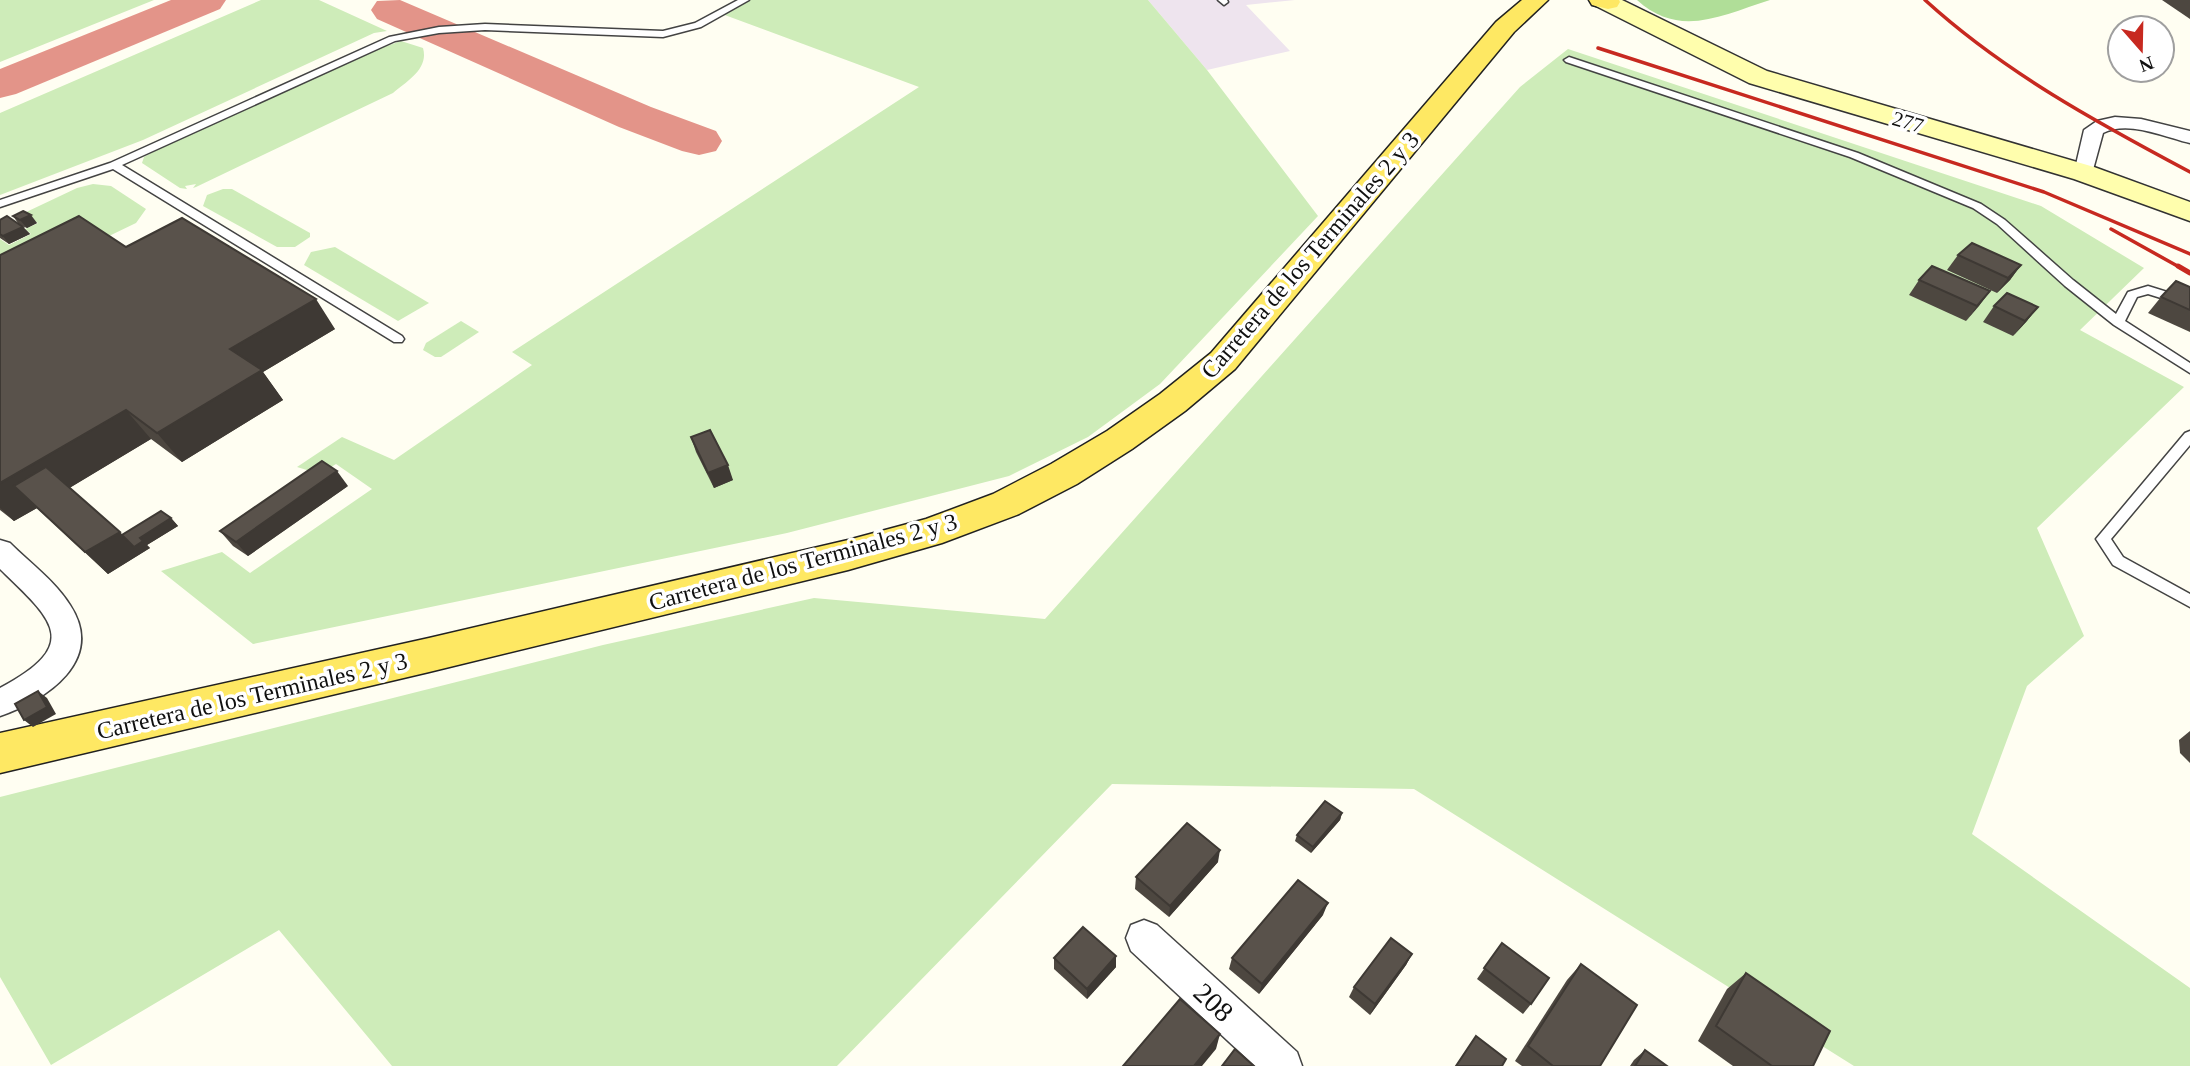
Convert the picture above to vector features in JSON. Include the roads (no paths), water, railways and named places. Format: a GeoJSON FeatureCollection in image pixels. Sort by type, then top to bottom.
{"type":"FeatureCollection","features":[{"type":"Feature","properties":{"kind":"main road","name":"Carretera de los Terminales 2 y 3"},"geometry":{"type":"LineString","coordinates":[[0,753],[375,668],[836,558],[921,535],[1003,505],[1079,466],[1134,433],[1183,397],[1223,361],[1526,6]]}},
{"type":"Feature","properties":{"kind":"street","name":"277"},"geometry":{"type":"LineString","coordinates":[[1613,3],[1661,31],[1758,77],[2084,173],[2190,212]]}},
{"type":"Feature","properties":{"kind":"street"},"geometry":{"type":"LineString","coordinates":[[2084,173],[2094,130],[2102,124],[2135,125],[2190,137]]}},
{"type":"Feature","properties":{"kind":"street"},"geometry":{"type":"LineString","coordinates":[[2135,125],[2190,154]]}},
{"type":"Feature","properties":{"kind":"street"},"geometry":{"type":"LineString","coordinates":[[0,551],[61,615],[68,635],[62,657],[49,673],[26,690],[0,703]]}},
{"type":"Feature","properties":{"kind":"street","name":"208"},"geometry":{"type":"LineString","coordinates":[[1144,938],[1283,1066]]}},
{"type":"Feature","properties":{"kind":"lane"},"geometry":{"type":"LineString","coordinates":[[0,204],[114,165],[392,38],[460,28],[663,34],[689,29],[745,0]]}},
{"type":"Feature","properties":{"kind":"lane"},"geometry":{"type":"LineString","coordinates":[[1569,60],[1854,155],[1977,206],[2001,222],[2069,283],[2118,322],[2190,369]]}},
{"type":"Feature","properties":{"kind":"lane"},"geometry":{"type":"LineString","coordinates":[[114,165],[398,339]]}},
{"type":"Feature","properties":{"kind":"lane"},"geometry":{"type":"LineString","coordinates":[[2118,322],[2132,295],[2148,290],[2190,303]]}},
{"type":"Feature","properties":{"kind":"lane"},"geometry":{"type":"LineString","coordinates":[[2190,436],[2103,539],[2118,561],[2190,601]]}},
{"type":"Feature","properties":{"kind":"railway"},"geometry":{"type":"LineString","coordinates":[[1925,0],[1955,26],[2019,73],[2086,115],[2190,172]]}},
{"type":"Feature","properties":{"kind":"railway"},"geometry":{"type":"LineString","coordinates":[[1598,48],[2044,192],[2190,254]]}},
{"type":"Feature","properties":{"kind":"railway"},"geometry":{"type":"LineString","coordinates":[[2111,229],[2181,268]]}},
{"type":"Feature","properties":{"kind":"railway"},"geometry":{"type":"LineString","coordinates":[[2178,266],[2190,273]]}}]}
